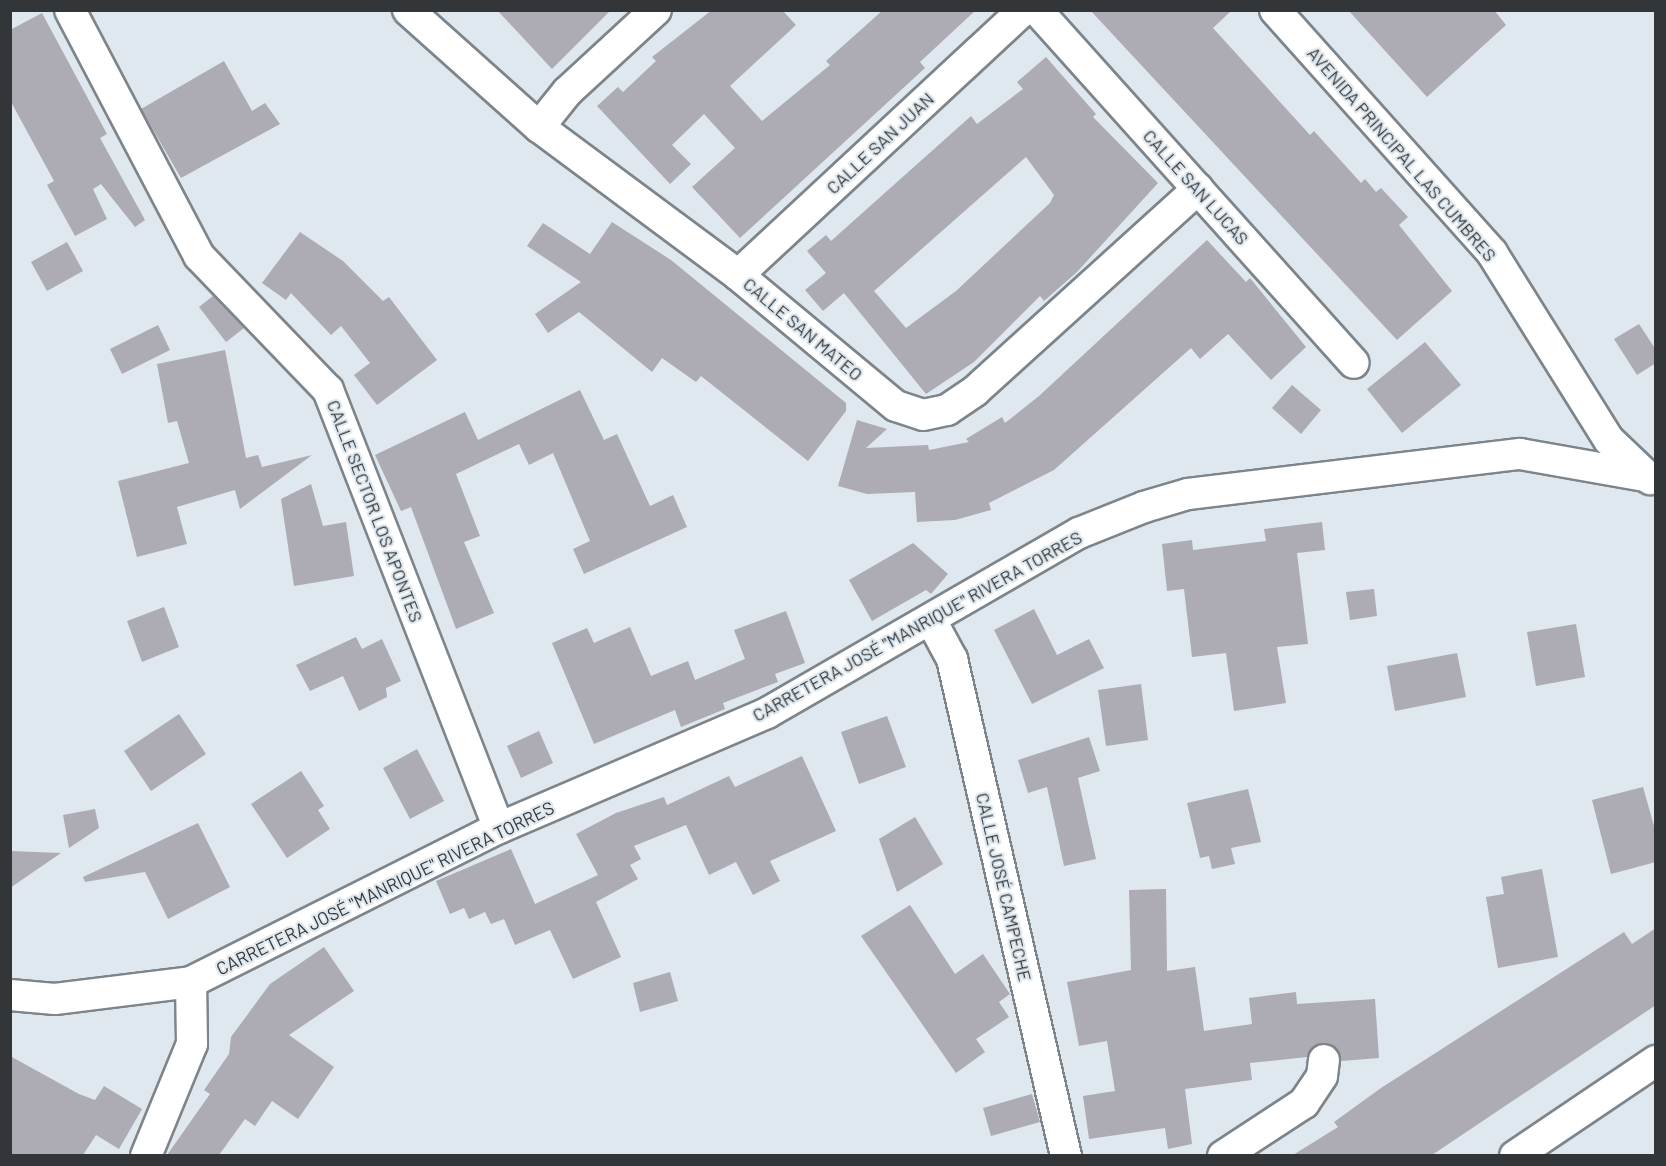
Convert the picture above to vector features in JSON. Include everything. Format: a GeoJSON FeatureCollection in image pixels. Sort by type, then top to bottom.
{"type":"FeatureCollection","features":[{"type":"Feature","properties":{"kind":"street","name":"CALLE SECTOR LOS APONTES"},"geometry":{"type":"LineString","coordinates":[[70,10],[199,256],[328,390],[499,828]]}},
{"type":"Feature","properties":{"kind":"street","name":"CALLE SAN MATEO"},"geometry":{"type":"LineString","coordinates":[[408,10],[539,127],[738,275],[896,406],[937,413],[975,391],[1198,189]]}},
{"type":"Feature","properties":{"kind":"street"},"geometry":{"type":"LineString","coordinates":[[539,127],[567,92],[656,10]]}},
{"type":"Feature","properties":{"kind":"street","name":"CALLE SAN JUAN"},"geometry":{"type":"LineString","coordinates":[[738,275],[1023,10]]}},
{"type":"Feature","properties":{"kind":"street","name":"CALLE SAN LUCAS"},"geometry":{"type":"LineString","coordinates":[[1037,10],[1354,363]]}},
{"type":"Feature","properties":{"kind":"street","name":"AVENIDA PRINCIPAL LAS CUMBRES"},"geometry":{"type":"LineString","coordinates":[[1275,10],[1492,253],[1609,440],[1653,480]]}},
{"type":"Feature","properties":{"kind":"street","name":"CARRETERA JOSÉ \"MANRIQUE\" RIVERA TORRES"},"geometry":{"type":"LineString","coordinates":[[10,995],[55,999],[191,982],[499,828],[709,740],[932,622],[1079,533],[1188,494],[1520,454],[1653,480]]}},
{"type":"Feature","properties":{"kind":"street","name":"CALLE JOSÉ CAMPECHE"},"geometry":{"type":"LineString","coordinates":[[932,622],[952,659],[1066,1155]]}},
{"type":"Feature","properties":{"kind":"street"},"geometry":{"type":"LineString","coordinates":[[147,1155],[192,1044],[191,982]]}},
{"type":"Feature","properties":{"kind":"street"},"geometry":{"type":"LineString","coordinates":[[1223,1155],[1304,1103],[1322,1076],[1324,1060]]}},
{"type":"Feature","properties":{"kind":"street"},"geometry":{"type":"LineString","coordinates":[[1515,1155],[1656,1061]]}},
{"type":"Feature","properties":{"kind":"building"},"geometry":{"type":"Polygon","coordinates":[[[497,10],[611,10],[552,69],[497,10]]]}},
{"type":"Feature","properties":{"kind":"building"},"geometry":{"type":"Polygon","coordinates":[[[712,10],[782,10],[796,25],[730,86],[762,121],[830,65],[826,61],[883,10],[976,10],[920,62],[925,68],[740,238],[692,187],[735,148],[704,114],[672,145],[691,164],[670,184],[597,106],[618,87],[623,92],[656,61],[652,57],[712,10]]]}},
{"type":"Feature","properties":{"kind":"building"},"geometry":{"type":"Polygon","coordinates":[[[1090,10],[1232,10],[1213,28],[1310,135],[1314,131],[1361,183],[1365,179],[1376,192],[1381,188],[1408,217],[1399,225],[1452,291],[1397,340],[1090,10]]]}},
{"type":"Feature","properties":{"kind":"building"},"geometry":{"type":"Polygon","coordinates":[[[1348,10],[1494,10],[1506,25],[1427,97],[1348,10]]]}},
{"type":"Feature","properties":{"kind":"building"},"geometry":{"type":"Polygon","coordinates":[[[42,13],[107,134],[100,138],[145,220],[135,227],[101,184],[93,189],[107,219],[75,236],[47,185],[54,181],[10,100],[10,30],[42,13]]]}},
{"type":"Feature","properties":{"kind":"building"},"geometry":{"type":"Polygon","coordinates":[[[1046,57],[1096,114],[1093,117],[1158,183],[1077,272],[1044,301],[1040,296],[974,362],[926,394],[844,293],[823,311],[805,290],[826,273],[807,251],[826,235],[831,241],[971,116],[977,124],[1023,89],[1017,82],[1046,57]],[[1026,157],[874,291],[906,328],[956,291],[1050,203],[1054,195],[1026,157]]]}},
{"type":"Feature","properties":{"kind":"building"},"geometry":{"type":"Polygon","coordinates":[[[224,61],[252,111],[265,103],[280,124],[181,178],[141,109],[224,61]]]}},
{"type":"Feature","properties":{"kind":"building"},"geometry":{"type":"Polygon","coordinates":[[[612,222],[671,260],[846,403],[846,411],[808,461],[701,376],[696,382],[662,358],[652,372],[579,312],[548,333],[535,314],[581,282],[527,246],[543,223],[590,254],[612,222]]]}},
{"type":"Feature","properties":{"kind":"building"},"geometry":{"type":"Polygon","coordinates":[[[300,232],[343,261],[383,301],[389,297],[437,360],[377,405],[354,375],[370,363],[341,326],[331,335],[291,293],[286,300],[262,283],[300,232]]]}},
{"type":"Feature","properties":{"kind":"building"},"geometry":{"type":"Polygon","coordinates":[[[1207,240],[1246,282],[1250,278],[1306,347],[1271,380],[1228,334],[1200,359],[1191,348],[1054,470],[989,503],[991,510],[955,520],[917,522],[915,492],[867,494],[838,486],[857,420],[887,429],[866,448],[928,445],[929,450],[969,442],[966,439],[1002,417],[1005,423],[1039,396],[1207,240]]]}},
{"type":"Feature","properties":{"kind":"building"},"geometry":{"type":"Polygon","coordinates":[[[67,242],[83,271],[47,291],[31,262],[67,242]]]}},
{"type":"Feature","properties":{"kind":"building"},"geometry":{"type":"Polygon","coordinates":[[[213,296],[244,328],[226,342],[199,307],[213,296]]]}},
{"type":"Feature","properties":{"kind":"building"},"geometry":{"type":"Polygon","coordinates":[[[1639,324],[1656,350],[1656,363],[1637,375],[1614,339],[1639,324]]]}},
{"type":"Feature","properties":{"kind":"building"},"geometry":{"type":"Polygon","coordinates":[[[158,325],[170,350],[122,374],[110,349],[158,325]]]}},
{"type":"Feature","properties":{"kind":"building"},"geometry":{"type":"Polygon","coordinates":[[[1425,342],[1461,385],[1402,433],[1367,389],[1425,342]]]}},
{"type":"Feature","properties":{"kind":"building"},"geometry":{"type":"Polygon","coordinates":[[[225,350],[246,458],[258,455],[262,467],[312,455],[240,509],[235,490],[177,507],[187,544],[137,557],[118,481],[189,463],[177,421],[168,423],[157,364],[225,350]]]}},
{"type":"Feature","properties":{"kind":"building"},"geometry":{"type":"Polygon","coordinates":[[[1292,385],[1321,410],[1301,434],[1272,408],[1292,385]]]}},
{"type":"Feature","properties":{"kind":"building"},"geometry":{"type":"Polygon","coordinates":[[[580,390],[604,440],[617,434],[650,506],[673,495],[687,527],[584,574],[573,549],[590,541],[553,453],[529,465],[519,444],[456,474],[480,536],[464,542],[494,613],[456,629],[411,507],[401,511],[375,455],[465,412],[478,440],[580,390]]]}},
{"type":"Feature","properties":{"kind":"building"},"geometry":{"type":"Polygon","coordinates":[[[311,484],[323,526],[346,522],[354,576],[294,586],[281,499],[311,484]]]}},
{"type":"Feature","properties":{"kind":"building"},"geometry":{"type":"Polygon","coordinates":[[[1322,522],[1325,550],[1297,553],[1308,644],[1277,647],[1286,703],[1234,711],[1226,653],[1192,657],[1184,589],[1167,591],[1162,544],[1192,540],[1193,550],[1266,541],[1264,529],[1322,522]]]}},
{"type":"Feature","properties":{"kind":"building"},"geometry":{"type":"Polygon","coordinates":[[[913,543],[948,574],[931,594],[926,590],[872,621],[849,580],[913,543]]]}},
{"type":"Feature","properties":{"kind":"building"},"geometry":{"type":"Polygon","coordinates":[[[1374,589],[1377,616],[1350,620],[1346,592],[1374,589]]]}},
{"type":"Feature","properties":{"kind":"building"},"geometry":{"type":"Polygon","coordinates":[[[164,607],[179,647],[142,662],[127,621],[164,607]]]}},
{"type":"Feature","properties":{"kind":"building"},"geometry":{"type":"Polygon","coordinates":[[[1034,609],[1057,655],[1089,639],[1104,668],[1032,704],[994,630],[1034,609]]]}},
{"type":"Feature","properties":{"kind":"building"},"geometry":{"type":"Polygon","coordinates":[[[786,611],[805,663],[775,674],[778,682],[723,703],[725,709],[681,727],[675,710],[594,744],[552,643],[587,628],[594,643],[630,627],[651,676],[688,661],[695,680],[745,659],[734,630],[786,611]]]}},
{"type":"Feature","properties":{"kind":"building"},"geometry":{"type":"Polygon","coordinates":[[[1576,624],[1585,677],[1536,686],[1527,632],[1576,624]]]}},
{"type":"Feature","properties":{"kind":"building"},"geometry":{"type":"Polygon","coordinates":[[[356,637],[362,649],[382,639],[401,681],[386,688],[387,697],[359,711],[343,676],[310,691],[296,665],[356,637]]]}},
{"type":"Feature","properties":{"kind":"building"},"geometry":{"type":"Polygon","coordinates":[[[1457,653],[1466,697],[1395,711],[1387,666],[1457,653]]]}},
{"type":"Feature","properties":{"kind":"building"},"geometry":{"type":"Polygon","coordinates":[[[1141,684],[1148,740],[1106,746],[1098,690],[1141,684]]]}},
{"type":"Feature","properties":{"kind":"building"},"geometry":{"type":"Polygon","coordinates":[[[179,714],[206,754],[151,791],[124,751],[179,714]]]}},
{"type":"Feature","properties":{"kind":"building"},"geometry":{"type":"Polygon","coordinates":[[[887,716],[906,767],[859,784],[841,732],[887,716]]]}},
{"type":"Feature","properties":{"kind":"building"},"geometry":{"type":"Polygon","coordinates":[[[539,731],[553,763],[521,778],[507,746],[539,731]]]}},
{"type":"Feature","properties":{"kind":"building"},"geometry":{"type":"Polygon","coordinates":[[[1089,737],[1100,771],[1078,778],[1096,859],[1064,866],[1047,787],[1028,793],[1018,760],[1089,737]]]}},
{"type":"Feature","properties":{"kind":"building"},"geometry":{"type":"Polygon","coordinates":[[[417,749],[444,801],[410,819],[383,768],[417,749]]]}},
{"type":"Feature","properties":{"kind":"building"},"geometry":{"type":"Polygon","coordinates":[[[802,756],[836,831],[770,861],[780,881],[753,895],[736,862],[709,875],[686,825],[634,846],[641,859],[630,865],[638,879],[596,902],[621,957],[573,979],[550,930],[515,945],[504,919],[491,924],[485,912],[469,919],[464,908],[450,914],[436,881],[511,849],[535,904],[598,875],[576,834],[616,813],[664,797],[667,805],[729,776],[735,787],[802,756]]]}},
{"type":"Feature","properties":{"kind":"building"},"geometry":{"type":"Polygon","coordinates":[[[301,771],[324,806],[318,810],[330,829],[287,858],[251,804],[301,771]]]}},
{"type":"Feature","properties":{"kind":"building"},"geometry":{"type":"Polygon","coordinates":[[[1643,787],[1656,833],[1656,862],[1611,874],[1592,800],[1643,787]]]}},
{"type":"Feature","properties":{"kind":"building"},"geometry":{"type":"Polygon","coordinates":[[[1248,789],[1261,842],[1231,848],[1235,864],[1212,869],[1209,856],[1200,858],[1187,803],[1248,789]]]}},
{"type":"Feature","properties":{"kind":"building"},"geometry":{"type":"Polygon","coordinates":[[[95,809],[99,828],[69,848],[63,815],[95,809]]]}},
{"type":"Feature","properties":{"kind":"building"},"geometry":{"type":"Polygon","coordinates":[[[915,817],[943,864],[897,892],[879,839],[915,817]]]}},
{"type":"Feature","properties":{"kind":"building"},"geometry":{"type":"Polygon","coordinates":[[[198,823],[230,887],[168,919],[145,872],[85,882],[83,877],[198,823]]]}},
{"type":"Feature","properties":{"kind":"building"},"geometry":{"type":"Polygon","coordinates":[[[10,851],[61,853],[10,888],[10,851]]]}},
{"type":"Feature","properties":{"kind":"building"},"geometry":{"type":"Polygon","coordinates":[[[1542,869],[1558,957],[1498,968],[1486,897],[1504,894],[1501,877],[1542,869]]]}},
{"type":"Feature","properties":{"kind":"building"},"geometry":{"type":"Polygon","coordinates":[[[1166,889],[1167,971],[1195,967],[1204,1031],[1252,1024],[1249,998],[1296,992],[1297,1004],[1375,999],[1379,1058],[1341,1061],[1334,1046],[1318,1044],[1307,1057],[1250,1063],[1252,1080],[1185,1089],[1192,1144],[1168,1149],[1165,1128],[1089,1139],[1083,1096],[1115,1091],[1107,1041],[1079,1046],[1067,982],[1131,970],[1129,890],[1166,889]]]}},
{"type":"Feature","properties":{"kind":"building"},"geometry":{"type":"Polygon","coordinates":[[[910,905],[955,974],[983,954],[1010,994],[999,1002],[1009,1017],[976,1039],[985,1052],[956,1073],[861,936],[910,905]]]}},
{"type":"Feature","properties":{"kind":"building"},"geometry":{"type":"Polygon","coordinates":[[[1656,928],[1656,1005],[1432,1155],[1293,1155],[1338,1127],[1334,1122],[1381,1088],[1624,932],[1632,944],[1656,928]]]}},
{"type":"Feature","properties":{"kind":"building"},"geometry":{"type":"Polygon","coordinates":[[[324,947],[354,991],[289,1035],[334,1067],[298,1119],[272,1101],[255,1126],[245,1119],[219,1155],[167,1155],[210,1094],[204,1090],[229,1054],[231,1037],[270,984],[324,947]]]}},
{"type":"Feature","properties":{"kind":"building"},"geometry":{"type":"Polygon","coordinates":[[[670,972],[678,1001],[640,1012],[633,983],[670,972]]]}},
{"type":"Feature","properties":{"kind":"building"},"geometry":{"type":"Polygon","coordinates":[[[10,1056],[79,1094],[95,1100],[104,1086],[142,1109],[119,1149],[96,1135],[83,1155],[10,1155],[10,1056]]]}},
{"type":"Feature","properties":{"kind":"building"},"geometry":{"type":"Polygon","coordinates":[[[1032,1094],[1040,1122],[991,1136],[983,1108],[1032,1094]]]}}]}
